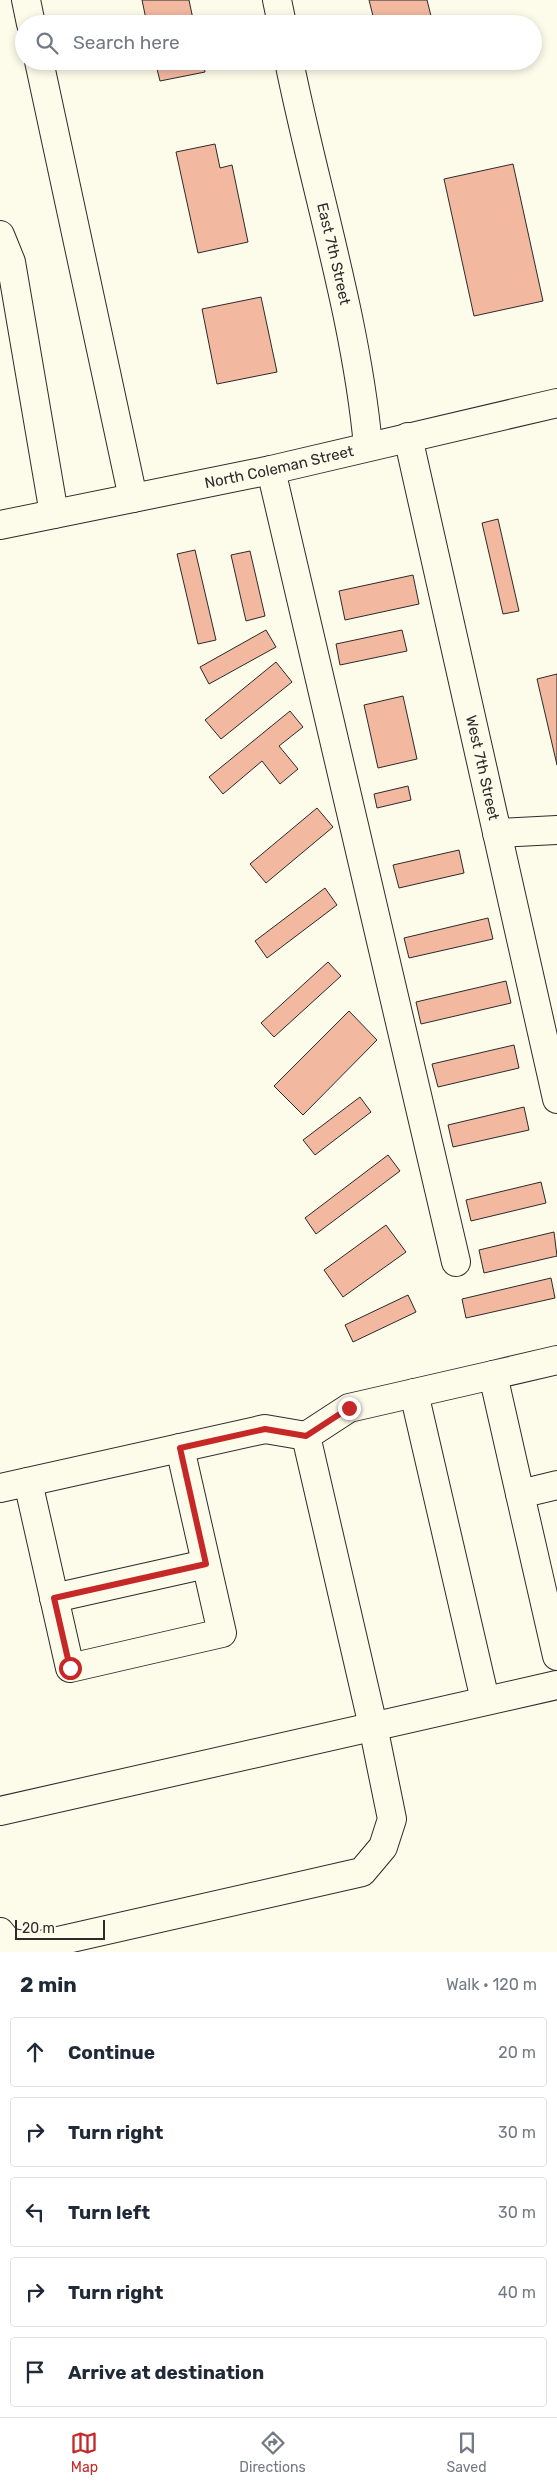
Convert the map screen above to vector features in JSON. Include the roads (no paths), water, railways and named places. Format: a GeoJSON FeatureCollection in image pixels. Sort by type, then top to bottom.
{"type":"FeatureCollection","features":[{"type":"Feature","properties":{"kind":"street"},"geometry":{"type":"LineString","coordinates":[[26,0],[29,15]]}},
{"type":"Feature","properties":{"kind":"street"},"geometry":{"type":"LineString","coordinates":[[277,0],[280,15]]}},
{"type":"Feature","properties":{"kind":"street"},"geometry":{"type":"LineString","coordinates":[[42,70],[133,498]]}},
{"type":"Feature","properties":{"kind":"street","name":"East 7th Street"},"geometry":{"type":"LineString","coordinates":[[291,70],[352,334],[362,388],[368,446]]}},
{"type":"Feature","properties":{"kind":"street"},"geometry":{"type":"LineString","coordinates":[[0,236],[11,262],[54,514]]}},
{"type":"Feature","properties":{"kind":"street","name":"North Coleman Street"},"geometry":{"type":"LineString","coordinates":[[0,525],[271,470],[557,403]]}},
{"type":"Feature","properties":{"kind":"street","name":"West 7th Street"},"geometry":{"type":"LineString","coordinates":[[408,437],[557,1099]]}},
{"type":"Feature","properties":{"kind":"street"},"geometry":{"type":"LineString","coordinates":[[271,470],[456,1262]]}},
{"type":"Feature","properties":{"kind":"street"},"geometry":{"type":"LineString","coordinates":[[497,833],[557,830]]}},
{"type":"Feature","properties":{"kind":"street"},"geometry":{"type":"LineString","coordinates":[[0,1488],[265,1429],[306,1436],[349,1408],[557,1360]]}},
{"type":"Feature","properties":{"kind":"street"},"geometry":{"type":"LineString","coordinates":[[493,1375],[557,1656]]}},
{"type":"Feature","properties":{"kind":"street"},"geometry":{"type":"LineString","coordinates":[[414,1393],[486,1700]]}},
{"type":"Feature","properties":{"kind":"street"},"geometry":{"type":"LineString","coordinates":[[0,1932],[8,1942],[32,1947],[362,1872],[382,1848],[392,1819],[373,1726],[306,1436]]}},
{"type":"Feature","properties":{"kind":"street"},"geometry":{"type":"LineString","coordinates":[[28,1482],[70,1668],[222,1634],[180,1448]]}},
{"type":"Feature","properties":{"kind":"street"},"geometry":{"type":"LineString","coordinates":[[520,1494],[557,1485]]}},
{"type":"Feature","properties":{"kind":"street"},"geometry":{"type":"LineString","coordinates":[[54,1598],[206,1564]]}},
{"type":"Feature","properties":{"kind":"street"},"geometry":{"type":"LineString","coordinates":[[0,1811],[557,1685]]}}]}
